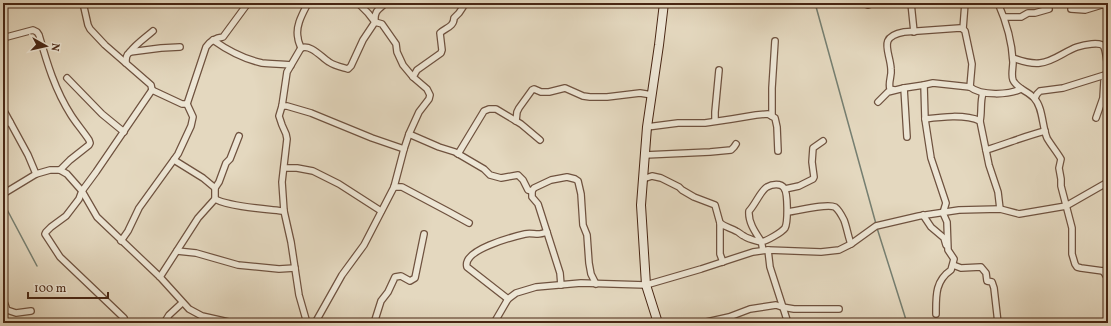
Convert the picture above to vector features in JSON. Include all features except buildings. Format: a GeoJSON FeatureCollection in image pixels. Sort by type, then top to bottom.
{"type":"FeatureCollection","features":[{"type":"Feature","properties":{"kind":"street"},"geometry":{"type":"LineString","coordinates":[[83,3],[90,30],[105,45],[151,85],[152,90],[182,104],[187,104]]}},
{"type":"Feature","properties":{"kind":"street"},"geometry":{"type":"LineString","coordinates":[[122,241],[139,208],[178,154],[191,126],[193,117],[187,104],[206,47],[209,42],[223,37],[247,5],[239,3]]}},
{"type":"Feature","properties":{"kind":"street"},"geometry":{"type":"LineString","coordinates":[[301,48],[297,37],[300,21],[308,3]]}},
{"type":"Feature","properties":{"kind":"street"},"geometry":{"type":"LineString","coordinates":[[315,323],[342,275],[364,245],[394,187],[409,134],[419,112],[429,99],[430,95],[427,89],[413,77],[403,65],[397,52],[396,44],[382,24],[375,22],[358,3]]}},
{"type":"Feature","properties":{"kind":"street"},"geometry":{"type":"LineString","coordinates":[[301,48],[305,47],[314,50],[338,67],[348,69],[351,66],[363,40],[375,22],[374,16],[377,10],[386,3]]}},
{"type":"Feature","properties":{"kind":"street"},"geometry":{"type":"LineString","coordinates":[[413,77],[417,70],[441,54],[440,33],[452,25],[454,18],[463,7],[462,3]]}},
{"type":"Feature","properties":{"kind":"street"},"geometry":{"type":"LineString","coordinates":[[658,323],[646,285],[641,205],[647,127],[664,3]]}},
{"type":"Feature","properties":{"kind":"street"},"geometry":{"type":"LineString","coordinates":[[863,3],[868,5],[874,3]]}},
{"type":"Feature","properties":{"kind":"street"},"geometry":{"type":"LineString","coordinates":[[911,3],[914,32]]}},
{"type":"Feature","properties":{"kind":"street"},"geometry":{"type":"LineString","coordinates":[[965,3],[963,29],[965,31],[972,64],[970,88]]}},
{"type":"Feature","properties":{"kind":"street"},"geometry":{"type":"LineString","coordinates":[[998,3],[1005,17],[1013,58],[1013,80],[1021,89],[1034,98],[1038,103],[1047,138],[1060,158],[1059,168],[1061,186],[1072,228],[1072,254],[1075,264],[1081,268],[1105,270],[1108,279]]}},
{"type":"Feature","properties":{"kind":"street"},"geometry":{"type":"LineString","coordinates":[[1071,9],[1085,10],[1108,3]]}},
{"type":"Feature","properties":{"kind":"street"},"geometry":{"type":"LineString","coordinates":[[1005,17],[1021,16],[1028,13],[1035,13],[1049,9]]}},
{"type":"Feature","properties":{"kind":"street"},"geometry":{"type":"LineString","coordinates":[[895,90],[890,89],[889,85],[892,70],[888,54],[887,41],[889,37],[895,34],[960,28],[963,29]]}},
{"type":"Feature","properties":{"kind":"street"},"geometry":{"type":"LineString","coordinates":[[3,38],[33,30],[37,32],[48,68],[58,93],[71,115],[89,140],[89,145],[60,170]]}},
{"type":"Feature","properties":{"kind":"street"},"geometry":{"type":"LineString","coordinates":[[126,64],[127,54],[153,31]]}},
{"type":"Feature","properties":{"kind":"street"},"geometry":{"type":"LineString","coordinates":[[213,40],[226,49],[248,58],[262,62],[291,65]]}},
{"type":"Feature","properties":{"kind":"street"},"geometry":{"type":"LineString","coordinates":[[772,116],[775,41]]}},
{"type":"Feature","properties":{"kind":"street"},"geometry":{"type":"LineString","coordinates":[[1013,58],[1025,62],[1040,64],[1078,46],[1100,44],[1104,47],[1108,72],[1104,81],[1101,103],[1096,118]]}},
{"type":"Feature","properties":{"kind":"street"},"geometry":{"type":"LineString","coordinates":[[130,52],[180,47]]}},
{"type":"Feature","properties":{"kind":"street"},"geometry":{"type":"LineString","coordinates":[[301,48],[287,72],[279,116],[287,139],[282,182],[284,211],[299,295],[307,323]]}},
{"type":"Feature","properties":{"kind":"street"},"geometry":{"type":"LineString","coordinates":[[715,121],[719,70]]}},
{"type":"Feature","properties":{"kind":"street"},"geometry":{"type":"LineString","coordinates":[[1034,98],[1040,91],[1063,88],[1108,72]]}},
{"type":"Feature","properties":{"kind":"street"},"geometry":{"type":"LineString","coordinates":[[68,78],[102,114],[124,132]]}},
{"type":"Feature","properties":{"kind":"street"},"geometry":{"type":"LineString","coordinates":[[878,102],[888,92],[934,83],[970,88],[983,93],[1004,94],[1017,92],[1021,89]]}},
{"type":"Feature","properties":{"kind":"street"},"geometry":{"type":"LineString","coordinates":[[924,85],[925,119],[931,158],[946,203],[943,213],[947,222],[948,250],[954,259],[951,270],[944,275],[940,282],[937,292],[936,314]]}},
{"type":"Feature","properties":{"kind":"street"},"geometry":{"type":"LineString","coordinates":[[516,121],[519,108],[534,89],[541,92],[549,92],[565,88],[583,96],[590,97],[607,97],[640,93],[652,95]]}},
{"type":"Feature","properties":{"kind":"street"},"geometry":{"type":"LineString","coordinates":[[904,88],[906,137]]}},
{"type":"Feature","properties":{"kind":"street"},"geometry":{"type":"LineString","coordinates":[[124,318],[60,257],[46,232],[66,216],[79,199],[82,191],[152,90]]}},
{"type":"Feature","properties":{"kind":"street"},"geometry":{"type":"LineString","coordinates":[[983,93],[981,99],[980,121],[982,138],[990,172],[998,192],[1000,209]]}},
{"type":"Feature","properties":{"kind":"street"},"geometry":{"type":"LineString","coordinates":[[3,105],[4,111],[28,155],[36,174]]}},
{"type":"Feature","properties":{"kind":"street"},"geometry":{"type":"LineString","coordinates":[[282,106],[311,113],[372,138],[404,148]]}},
{"type":"Feature","properties":{"kind":"street"},"geometry":{"type":"LineString","coordinates":[[458,154],[484,111],[489,109],[496,109],[516,121],[540,140]]}},
{"type":"Feature","properties":{"kind":"street"},"geometry":{"type":"LineString","coordinates":[[647,127],[678,123],[715,121],[768,114],[775,118],[778,151]]}},
{"type":"Feature","properties":{"kind":"street"},"geometry":{"type":"LineString","coordinates":[[925,119],[945,116],[980,121]]}},
{"type":"Feature","properties":{"kind":"street"},"geometry":{"type":"LineString","coordinates":[[3,125],[10,122]]}},
{"type":"Feature","properties":{"kind":"street"},"geometry":{"type":"LineString","coordinates":[[986,150],[1033,134],[1045,132]]}},
{"type":"Feature","properties":{"kind":"street"},"geometry":{"type":"LineString","coordinates":[[409,134],[458,154],[484,169],[490,175],[501,178],[518,175],[523,180],[528,190],[532,191]]}},
{"type":"Feature","properties":{"kind":"street"},"geometry":{"type":"LineString","coordinates":[[160,277],[198,218],[216,199],[215,188],[219,182],[226,163],[230,159],[239,136]]}},
{"type":"Feature","properties":{"kind":"street"},"geometry":{"type":"LineString","coordinates":[[785,189],[799,186],[813,179],[813,148],[823,141]]}},
{"type":"Feature","properties":{"kind":"street"},"geometry":{"type":"LineString","coordinates":[[645,155],[731,150],[736,144]]}},
{"type":"Feature","properties":{"kind":"street"},"geometry":{"type":"LineString","coordinates":[[174,160],[203,178],[215,188]]}},
{"type":"Feature","properties":{"kind":"street"},"geometry":{"type":"LineString","coordinates":[[284,168],[297,168],[313,171],[339,184],[381,211]]}},
{"type":"Feature","properties":{"kind":"street"},"geometry":{"type":"LineString","coordinates":[[3,194],[36,174],[50,170],[60,170],[67,174],[82,191],[97,217],[160,277],[189,309],[195,314],[233,323]]}},
{"type":"Feature","properties":{"kind":"street"},"geometry":{"type":"LineString","coordinates":[[561,285],[560,273],[538,204],[532,197],[532,191],[534,188],[551,180],[566,176],[578,181],[581,194],[583,225],[587,235],[590,274],[596,284]]}},
{"type":"Feature","properties":{"kind":"street"},"geometry":{"type":"LineString","coordinates":[[643,179],[652,176],[662,178],[694,197],[715,205],[720,223],[720,254],[723,262]]}},
{"type":"Feature","properties":{"kind":"street"},"geometry":{"type":"LineString","coordinates":[[494,323],[508,299],[516,293],[536,287],[581,283],[646,285],[753,252],[765,250],[839,250],[851,244],[876,226],[959,210],[1000,209],[1019,214],[1066,206],[1108,182]]}},
{"type":"Feature","properties":{"kind":"street"},"geometry":{"type":"LineString","coordinates":[[720,223],[737,231],[744,237],[761,242],[782,232],[786,226],[788,212],[785,189],[780,185],[766,187],[748,214],[758,238],[761,242],[765,250],[782,308],[788,323]]}},
{"type":"Feature","properties":{"kind":"street"},"geometry":{"type":"LineString","coordinates":[[394,187],[402,187],[469,223]]}},
{"type":"Feature","properties":{"kind":"street"},"geometry":{"type":"LineString","coordinates":[[216,199],[222,203],[284,211]]}},
{"type":"Feature","properties":{"kind":"street"},"geometry":{"type":"LineString","coordinates":[[788,212],[820,206],[834,207],[844,219],[851,244]]}},
{"type":"Feature","properties":{"kind":"street"},"geometry":{"type":"LineString","coordinates":[[923,216],[931,227],[944,238],[946,245],[948,246]]}},
{"type":"Feature","properties":{"kind":"street"},"geometry":{"type":"LineString","coordinates":[[508,299],[467,268],[466,264],[468,259],[476,252],[487,246],[527,234],[547,232]]}},
{"type":"Feature","properties":{"kind":"street"},"geometry":{"type":"LineString","coordinates":[[374,323],[381,301],[388,292],[395,277],[401,276],[410,281],[415,278],[424,234]]}},
{"type":"Feature","properties":{"kind":"street"},"geometry":{"type":"LineString","coordinates":[[177,251],[196,253],[238,265],[279,269],[295,268]]}},
{"type":"Feature","properties":{"kind":"street"},"geometry":{"type":"LineString","coordinates":[[953,265],[961,268],[981,267],[986,273],[987,281],[992,282],[994,288],[998,323]]}},
{"type":"Feature","properties":{"kind":"street"},"geometry":{"type":"LineString","coordinates":[[3,299],[7,310],[16,313],[31,311]]}},
{"type":"Feature","properties":{"kind":"street"},"geometry":{"type":"LineString","coordinates":[[164,323],[169,315],[182,302]]}},
{"type":"Feature","properties":{"kind":"street"},"geometry":{"type":"LineString","coordinates":[[702,323],[729,317],[750,309],[776,305],[782,308],[794,309],[840,309]]}},
{"type":"Feature","properties":{"kind":"street"},"geometry":{"type":"LineString","coordinates":[[1107,323],[1108,314]]}},
{"type":"Feature","properties":{"kind":"waterway"},"geometry":{"type":"LineString","coordinates":[[815,3],[876,224]]}},
{"type":"Feature","properties":{"kind":"waterway"},"geometry":{"type":"LineString","coordinates":[[3,202],[37,266]]}},
{"type":"Feature","properties":{"kind":"waterway"},"geometry":{"type":"LineString","coordinates":[[877,228],[907,323]]}}]}
